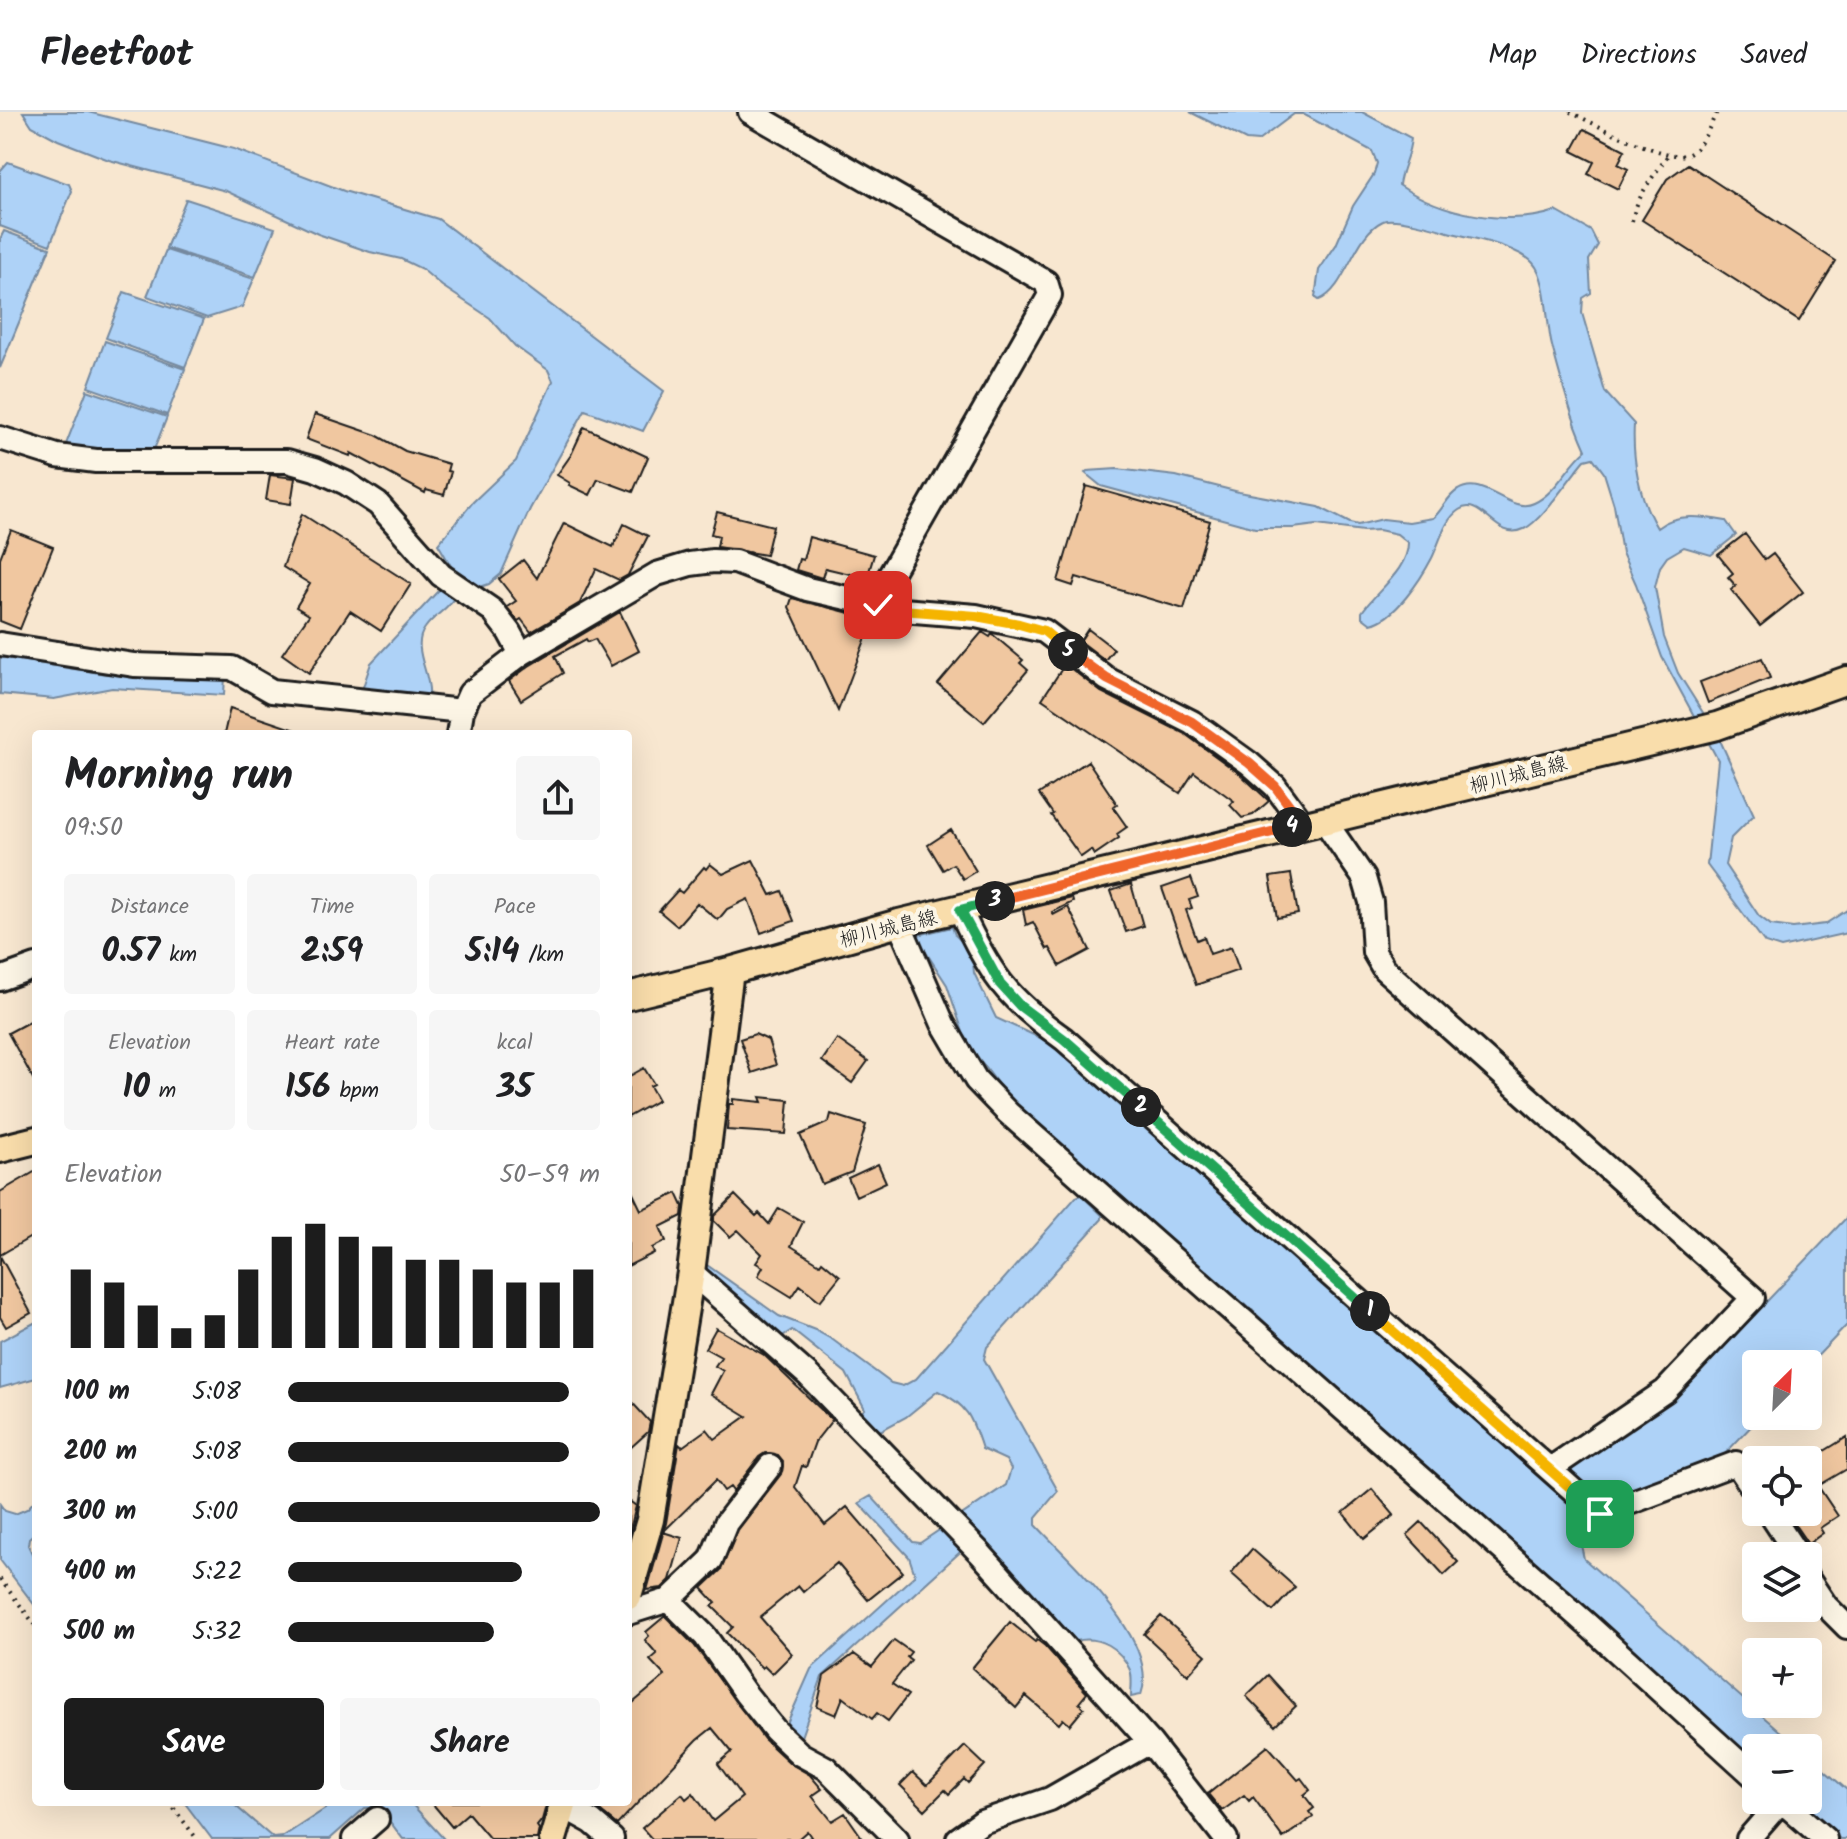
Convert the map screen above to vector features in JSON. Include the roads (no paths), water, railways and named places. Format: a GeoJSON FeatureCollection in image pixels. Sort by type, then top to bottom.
{"type":"FeatureCollection","features":[{"type":"Feature","properties":{"kind":"main road","name":"柳川城島線"},"geometry":{"type":"LineString","coordinates":[[632,995],[902,923],[1717,726],[1847,680]]}},
{"type":"Feature","properties":{"kind":"main road"},"geometry":{"type":"LineString","coordinates":[[632,1582],[650,1520],[691,1272],[730,971]]}},
{"type":"Feature","properties":{"kind":"main road"},"geometry":{"type":"LineString","coordinates":[[0,1149],[32,1141]]}},
{"type":"Feature","properties":{"kind":"main road"},"geometry":{"type":"LineString","coordinates":[[553,1839],[563,1806]]}},
{"type":"Feature","properties":{"kind":"street"},"geometry":{"type":"LineString","coordinates":[[750,112],[1046,282],[1050,288],[1043,308],[886,582],[878,605]]}},
{"type":"Feature","properties":{"kind":"street"},"geometry":{"type":"LineString","coordinates":[[0,438],[57,456],[96,461],[287,461],[315,469],[346,483],[378,504],[441,575],[492,610],[521,654]]}},
{"type":"Feature","properties":{"kind":"street"},"geometry":{"type":"LineString","coordinates":[[459,730],[470,693],[521,654],[657,574],[713,561],[735,562],[807,589],[878,605],[976,616],[1044,631],[1107,679],[1192,722],[1275,786],[1314,822],[1364,878],[1371,902],[1374,952],[1384,969],[1753,1298],[1665,1391],[1550,1469]]}},
{"type":"Feature","properties":{"kind":"street"},"geometry":{"type":"LineString","coordinates":[[0,644],[134,665],[232,668],[272,691],[462,711]]}},
{"type":"Feature","properties":{"kind":"street"},"geometry":{"type":"LineString","coordinates":[[960,910],[995,976],[1020,1006],[1064,1039],[1600,1514],[1736,1463],[1742,1472]]}},
{"type":"Feature","properties":{"kind":"street"},"geometry":{"type":"LineString","coordinates":[[902,923],[943,1024],[976,1080],[1008,1113],[1742,1765]]}},
{"type":"Feature","properties":{"kind":"street"},"geometry":{"type":"LineString","coordinates":[[0,979],[32,967]]}},
{"type":"Feature","properties":{"kind":"street"},"geometry":{"type":"LineString","coordinates":[[691,1272],[809,1376],[979,1552],[1150,1742],[1226,1839]]}},
{"type":"Feature","properties":{"kind":"street"},"geometry":{"type":"LineString","coordinates":[[632,1612],[669,1600],[711,1560],[726,1523],[770,1466]]}},
{"type":"Feature","properties":{"kind":"street"},"geometry":{"type":"LineString","coordinates":[[669,1600],[705,1636],[775,1730],[800,1754],[826,1768],[897,1839]]}},
{"type":"Feature","properties":{"kind":"street"},"geometry":{"type":"LineString","coordinates":[[1822,1600],[1847,1627]]}},
{"type":"Feature","properties":{"kind":"street"},"geometry":{"type":"LineString","coordinates":[[958,1839],[982,1822],[1050,1799],[1150,1742]]}},
{"type":"Feature","properties":{"kind":"street"},"geometry":{"type":"LineString","coordinates":[[567,1806],[612,1839]]}},
{"type":"Feature","properties":{"kind":"street"},"geometry":{"type":"LineString","coordinates":[[1748,1839],[1770,1814]]}},
{"type":"Feature","properties":{"kind":"street"},"geometry":{"type":"LineString","coordinates":[[1796,1814],[1825,1839]]}},
{"type":"Feature","properties":{"kind":"street"},"geometry":{"type":"LineString","coordinates":[[354,1839],[377,1819]]}},
{"type":"Feature","properties":{"kind":"water"},"geometry":{"type":"Polygon","coordinates":[[[23,112],[88,112],[234,149],[344,191],[438,219],[664,391],[643,431],[585,410],[530,509],[501,574],[489,584],[456,595],[425,628],[420,653],[429,696],[362,690],[371,663],[451,577],[447,573],[451,566],[438,544],[473,502],[516,461],[553,381],[548,370],[515,346],[490,318],[422,269],[401,259],[318,234],[226,191],[109,160],[58,140],[32,126],[23,112]]]}},
{"type":"Feature","properties":{"kind":"water"},"geometry":{"type":"Polygon","coordinates":[[[1190,112],[1362,112],[1411,138],[1399,185],[1416,195],[1434,204],[1475,215],[1517,218],[1556,211],[1591,231],[1598,245],[1589,260],[1591,293],[1583,298],[1582,313],[1605,392],[1634,424],[1638,478],[1651,516],[1657,528],[1681,518],[1726,521],[1736,535],[1711,555],[1684,547],[1667,557],[1660,567],[1655,587],[1664,637],[1678,673],[1719,738],[1754,815],[1731,838],[1725,865],[1759,916],[1771,925],[1793,928],[1825,924],[1847,910],[1847,933],[1781,948],[1765,943],[1707,865],[1718,760],[1662,657],[1622,553],[1614,505],[1604,473],[1593,458],[1585,460],[1547,508],[1524,529],[1514,532],[1505,530],[1475,509],[1467,507],[1459,510],[1446,525],[1432,558],[1406,597],[1389,615],[1371,624],[1362,617],[1362,612],[1397,571],[1407,553],[1408,543],[1397,534],[1317,525],[1255,528],[1101,486],[1085,473],[1117,469],[1176,476],[1319,507],[1358,525],[1383,519],[1409,522],[1433,518],[1454,493],[1468,486],[1487,490],[1516,504],[1534,503],[1549,493],[1586,450],[1559,372],[1538,270],[1526,257],[1493,243],[1415,223],[1383,221],[1364,238],[1337,285],[1319,300],[1315,297],[1319,270],[1374,174],[1377,163],[1372,151],[1303,114],[1294,114],[1258,141],[1246,140],[1190,112]]]}},
{"type":"Feature","properties":{"kind":"water"},"geometry":{"type":"Polygon","coordinates":[[[8,162],[69,184],[72,191],[50,245],[0,226],[0,171],[8,162]]]}},
{"type":"Feature","properties":{"kind":"water"},"geometry":{"type":"Polygon","coordinates":[[[186,199],[275,228],[255,277],[166,248],[186,199]]]}},
{"type":"Feature","properties":{"kind":"water"},"geometry":{"type":"Polygon","coordinates":[[[4,231],[50,248],[0,368],[0,239],[4,231]]]}},
{"type":"Feature","properties":{"kind":"water"},"geometry":{"type":"Polygon","coordinates":[[[166,250],[254,279],[242,307],[207,318],[147,296],[166,250]]]}},
{"type":"Feature","properties":{"kind":"water"},"geometry":{"type":"Polygon","coordinates":[[[124,292],[204,319],[185,367],[106,338],[124,292]]]}},
{"type":"Feature","properties":{"kind":"water"},"geometry":{"type":"Polygon","coordinates":[[[105,341],[185,369],[167,415],[88,387],[105,341]]]}},
{"type":"Feature","properties":{"kind":"water"},"geometry":{"type":"Polygon","coordinates":[[[87,390],[167,417],[153,452],[65,447],[87,390]]]}},
{"type":"Feature","properties":{"kind":"water"},"geometry":{"type":"Polygon","coordinates":[[[0,657],[106,674],[225,676],[224,695],[112,688],[54,699],[0,694],[0,657]]]}},
{"type":"Feature","properties":{"kind":"water"},"geometry":{"type":"Polygon","coordinates":[[[952,927],[955,935],[972,951],[974,973],[996,1018],[1049,1042],[1573,1506],[1584,1559],[1742,1698],[1742,1718],[1765,1718],[1783,1734],[1742,1734],[1742,1753],[1276,1339],[1278,1335],[1245,1303],[1239,1307],[1161,1239],[1164,1235],[1107,1183],[1104,1185],[1018,1111],[966,1041],[947,985],[918,935],[952,927]]]}},
{"type":"Feature","properties":{"kind":"water"},"geometry":{"type":"Polygon","coordinates":[[[1081,1195],[1102,1215],[1102,1219],[987,1347],[984,1359],[1058,1491],[1036,1517],[1036,1525],[1089,1581],[1126,1627],[1138,1651],[1144,1674],[1141,1695],[1131,1697],[1131,1673],[1121,1655],[1101,1642],[1076,1641],[978,1536],[822,1677],[801,1737],[788,1726],[788,1721],[811,1669],[915,1575],[909,1557],[859,1503],[871,1496],[913,1542],[920,1543],[1006,1485],[1011,1469],[1006,1460],[982,1449],[968,1414],[938,1391],[906,1417],[880,1431],[860,1413],[865,1409],[846,1373],[792,1330],[781,1337],[774,1328],[767,1327],[701,1268],[704,1263],[779,1316],[833,1340],[891,1383],[903,1386],[916,1379],[1081,1195]]]}},
{"type":"Feature","properties":{"kind":"water"},"geometry":{"type":"Polygon","coordinates":[[[1847,1217],[1847,1325],[1822,1351],[1742,1350],[1742,1430],[1748,1430],[1722,1457],[1600,1500],[1571,1475],[1573,1465],[1677,1396],[1847,1217]]]}},
{"type":"Feature","properties":{"kind":"water"},"geometry":{"type":"Polygon","coordinates":[[[32,1324],[32,1379],[0,1388],[0,1341],[32,1324]]]}},
{"type":"Feature","properties":{"kind":"water"},"geometry":{"type":"Polygon","coordinates":[[[32,1503],[32,1535],[28,1545],[32,1554],[32,1602],[0,1560],[0,1504],[5,1511],[15,1514],[32,1503]]]}},
{"type":"Feature","properties":{"kind":"water"},"geometry":{"type":"Polygon","coordinates":[[[1822,1768],[1847,1790],[1847,1839],[1840,1839],[1812,1814],[1822,1814],[1822,1768]]]}},
{"type":"Feature","properties":{"kind":"water"},"geometry":{"type":"Polygon","coordinates":[[[187,1806],[236,1806],[273,1838],[282,1837],[330,1806],[414,1806],[444,1839],[403,1839],[387,1818],[377,1810],[365,1808],[330,1839],[212,1839],[187,1806]]]}}]}
